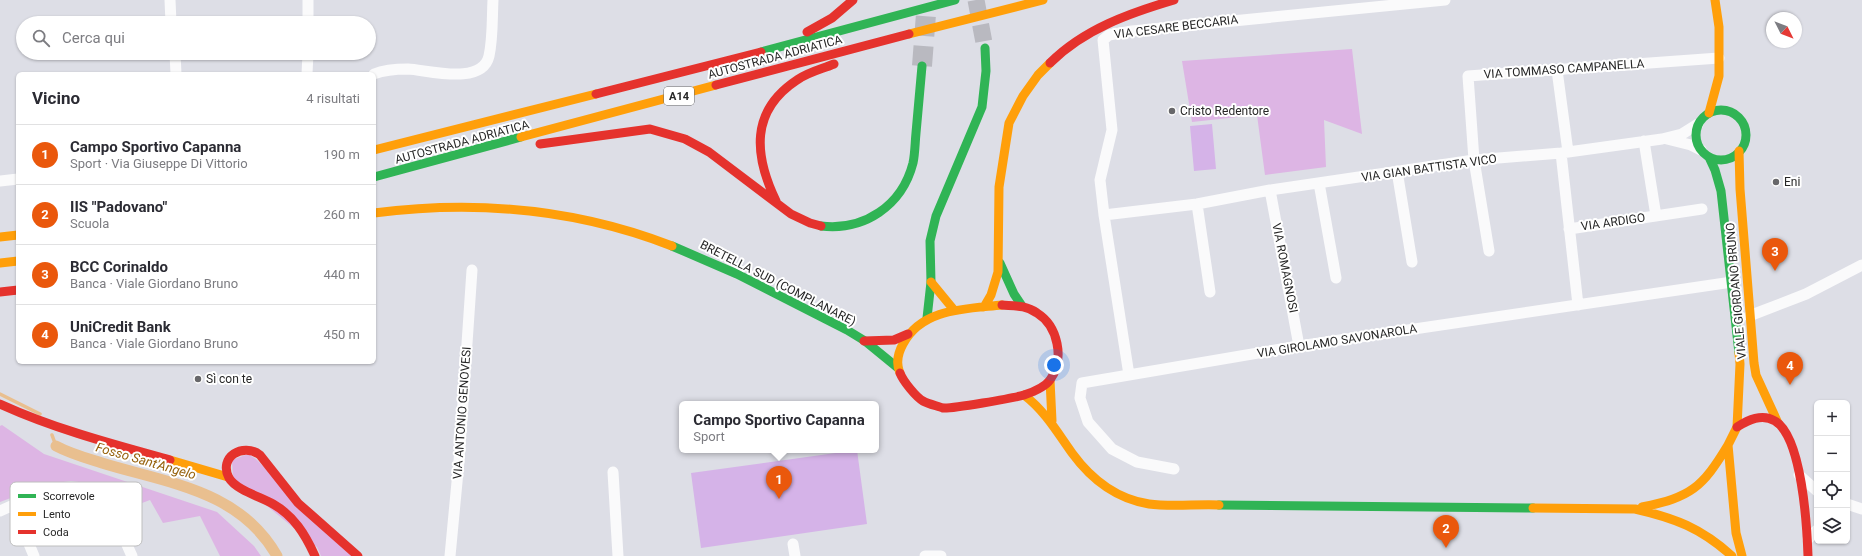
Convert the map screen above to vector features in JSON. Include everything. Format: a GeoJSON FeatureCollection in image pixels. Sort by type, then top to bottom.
{"type":"FeatureCollection","features":[{"type":"Feature","properties":{"kind":"main road"},"geometry":{"type":"LineString","coordinates":[[753,54],[812,30],[832,18],[853,0]]}},
{"type":"Feature","properties":{"kind":"main road","name":"AUTOSTRADA ADRIATICA"},"geometry":{"type":"LineString","coordinates":[[376,149],[753,54],[955,0]]}},
{"type":"Feature","properties":{"kind":"main road","name":"AUTOSTRADA ADRIATICA"},"geometry":{"type":"LineString","coordinates":[[376,176],[903,35],[1043,0]]}},
{"type":"Feature","properties":{"kind":"main road"},"geometry":{"type":"LineString","coordinates":[[984,307],[993,294],[997,282],[1000,262],[998,214],[1000,169],[1010,122],[1027,88],[1054,58],[1083,36],[1121,17],[1174,0]]}},
{"type":"Feature","properties":{"kind":"main road"},"geometry":{"type":"LineString","coordinates":[[1715,0],[1720,27],[1719,76],[1723,92]]}},
{"type":"Feature","properties":{"kind":"main road"},"geometry":{"type":"LineString","coordinates":[[777,203],[765,179],[759,150],[762,122],[771,104],[781,92],[799,79],[903,35]]}},
{"type":"Feature","properties":{"kind":"main road"},"geometry":{"type":"LineString","coordinates":[[927,318],[931,282],[930,241],[936,216],[982,107],[986,71],[985,48]]}},
{"type":"Feature","properties":{"kind":"main road"},"geometry":{"type":"LineString","coordinates":[[533,145],[650,129],[685,139],[701,146],[792,215],[823,227],[852,226],[866,221],[881,212],[894,202],[903,190],[913,162],[922,66]]}},
{"type":"Feature","properties":{"kind":"main road"},"geometry":{"type":"LineString","coordinates":[[1709,113],[1719,76]]}},
{"type":"Feature","properties":{"kind":"main road"},"geometry":{"type":"LineString","coordinates":[[1727,102],[1732,113],[1742,122],[1745,140],[1739,152],[1725,160],[1705,154],[1696,137],[1698,124],[1709,113],[1725,111],[1732,113]]}},
{"type":"Feature","properties":{"kind":"main road"},"geometry":{"type":"LineString","coordinates":[[455,156],[518,147]]}},
{"type":"Feature","properties":{"kind":"main road","name":"VIALE GIORDANO BRUNO"},"geometry":{"type":"LineString","coordinates":[[1739,152],[1749,316],[1756,375],[1778,423],[1790,444],[1799,475],[1806,508],[1808,556]]}},
{"type":"Feature","properties":{"kind":"main road","name":"VIALE GIORDANO BRUNO"},"geometry":{"type":"LineString","coordinates":[[1635,509],[1673,500],[1689,494],[1707,477],[1728,445],[1737,427],[1740,364],[1732,282],[1721,191],[1715,170],[1705,154]]}},
{"type":"Feature","properties":{"kind":"main road","name":"BRETELLA SUD (COMPLANARE)"},"geometry":{"type":"LineString","coordinates":[[376,213],[448,207],[512,208],[578,218],[631,232],[692,253],[768,289],[864,341],[898,368]]}},
{"type":"Feature","properties":{"kind":"main road"},"geometry":{"type":"LineString","coordinates":[[0,237],[16,235]]}},
{"type":"Feature","properties":{"kind":"main road"},"geometry":{"type":"LineString","coordinates":[[0,263],[16,261]]}},
{"type":"Feature","properties":{"kind":"main road"},"geometry":{"type":"LineString","coordinates":[[1000,262],[1014,294],[1022,306]]}},
{"type":"Feature","properties":{"kind":"main road"},"geometry":{"type":"LineString","coordinates":[[931,282],[954,310]]}},
{"type":"Feature","properties":{"kind":"main road"},"geometry":{"type":"LineString","coordinates":[[0,292],[16,290]]}},
{"type":"Feature","properties":{"kind":"main road"},"geometry":{"type":"LineString","coordinates":[[1050,380],[1039,389],[1024,395],[945,408],[923,401],[903,380],[898,368],[899,351],[908,334],[927,318],[954,310],[984,307],[1022,306],[1038,313],[1052,328],[1058,344],[1057,363],[1050,380],[1052,422]]}},
{"type":"Feature","properties":{"kind":"main road","name":"BRETELLA SUD (COMPLANARE)"},"geometry":{"type":"LineString","coordinates":[[864,341],[894,340],[908,334]]}},
{"type":"Feature","properties":{"kind":"main road"},"geometry":{"type":"LineString","coordinates":[[1024,395],[1034,402],[1052,422],[1073,453],[1090,474],[1103,486],[1126,498],[1149,504],[1635,509],[1664,515],[1697,528],[1732,556]]}},
{"type":"Feature","properties":{"kind":"main road"},"geometry":{"type":"LineString","coordinates":[[1,406],[64,430],[228,477]]}},
{"type":"Feature","properties":{"kind":"main road"},"geometry":{"type":"LineString","coordinates":[[1737,427],[1746,421],[1756,418],[1766,418],[1778,423]]}},
{"type":"Feature","properties":{"kind":"main road"},"geometry":{"type":"LineString","coordinates":[[1728,445],[1736,533],[1742,556]]}},
{"type":"Feature","properties":{"kind":"main road"},"geometry":{"type":"LineString","coordinates":[[203,469],[228,460],[235,452],[240,450],[245,449],[256,452],[298,503],[358,556]]}},
{"type":"Feature","properties":{"kind":"main road"},"geometry":{"type":"LineString","coordinates":[[228,460],[226,472],[228,477],[236,486],[274,503],[288,513],[302,530],[316,556]]}},
{"type":"Feature","properties":{"kind":"street"},"geometry":{"type":"LineString","coordinates":[[170,0],[171,16]]}},
{"type":"Feature","properties":{"kind":"street"},"geometry":{"type":"LineString","coordinates":[[308,0],[308,16]]}},
{"type":"Feature","properties":{"kind":"street"},"geometry":{"type":"LineString","coordinates":[[376,74],[408,69],[452,74],[475,71],[484,66],[489,57],[493,0]]}},
{"type":"Feature","properties":{"kind":"street","name":"VIA CESARE BECCARIA"},"geometry":{"type":"LineString","coordinates":[[1129,375],[1100,180],[1112,130],[1103,40],[1109,35],[1132,31],[1444,0]]}},
{"type":"Feature","properties":{"kind":"street","name":"VIA TOMMASO CAMPANELLA"},"geometry":{"type":"LineString","coordinates":[[1474,160],[1468,76],[1719,58]]}},
{"type":"Feature","properties":{"kind":"street"},"geometry":{"type":"LineString","coordinates":[[175,60],[176,72]]}},
{"type":"Feature","properties":{"kind":"street"},"geometry":{"type":"LineString","coordinates":[[307,72],[308,60]]}},
{"type":"Feature","properties":{"kind":"street","name":"VIA ARDIGO"},"geometry":{"type":"LineString","coordinates":[[1557,70],[1569,229],[1578,305]]}},
{"type":"Feature","properties":{"kind":"street","name":"VIA GIAN BATTISTA VICO"},"geometry":{"type":"LineString","coordinates":[[1104,215],[1197,204],[1270,190],[1474,160],[1564,152],[1644,141],[1682,134],[1698,124]]}},
{"type":"Feature","properties":{"kind":"street","name":"VIA GIAN BATTISTA VICO"},"geometry":{"type":"LineString","coordinates":[[1662,138],[1691,145],[1705,154]]}},
{"type":"Feature","properties":{"kind":"street","name":"VIA ARDIGO"},"geometry":{"type":"LineString","coordinates":[[1644,141],[1656,216]]}},
{"type":"Feature","properties":{"kind":"street"},"geometry":{"type":"LineString","coordinates":[[1474,160],[1489,251]]}},
{"type":"Feature","properties":{"kind":"street"},"geometry":{"type":"LineString","coordinates":[[1397,171],[1412,262]]}},
{"type":"Feature","properties":{"kind":"street"},"geometry":{"type":"LineString","coordinates":[[0,181],[16,179]]}},
{"type":"Feature","properties":{"kind":"street"},"geometry":{"type":"LineString","coordinates":[[1319,183],[1336,278]]}},
{"type":"Feature","properties":{"kind":"street","name":"VIA ROMAGNOSI"},"geometry":{"type":"LineString","coordinates":[[1270,190],[1300,346]]}},
{"type":"Feature","properties":{"kind":"street"},"geometry":{"type":"LineString","coordinates":[[1197,204],[1210,292]]}},
{"type":"Feature","properties":{"kind":"street","name":"VIA ARDIGO"},"geometry":{"type":"LineString","coordinates":[[1569,229],[1702,209]]}},
{"type":"Feature","properties":{"kind":"street"},"geometry":{"type":"LineString","coordinates":[[1749,316],[1806,294],[1862,266]]}},
{"type":"Feature","properties":{"kind":"street","name":"VIA ANTONIO GENOVESI"},"geometry":{"type":"LineString","coordinates":[[450,556],[459,461],[472,270]]}},
{"type":"Feature","properties":{"kind":"street","name":"VIA GIROLAMO SAVONAROLA"},"geometry":{"type":"LineString","coordinates":[[1174,470],[1137,462],[1112,449],[1088,422],[1080,398],[1082,383],[1300,346],[1732,282]]}},
{"type":"Feature","properties":{"kind":"street"},"geometry":{"type":"LineString","coordinates":[[613,472],[618,556]]}},
{"type":"Feature","properties":{"kind":"street"},"geometry":{"type":"LineString","coordinates":[[1799,475],[1814,488]]}},
{"type":"Feature","properties":{"kind":"street"},"geometry":{"type":"LineString","coordinates":[[1850,505],[1862,510]]}},
{"type":"Feature","properties":{"kind":"street"},"geometry":{"type":"LineString","coordinates":[[0,511],[10,506]]}},
{"type":"Feature","properties":{"kind":"street"},"geometry":{"type":"LineString","coordinates":[[1850,512],[1862,510]]}},
{"type":"Feature","properties":{"kind":"street"},"geometry":{"type":"LineString","coordinates":[[1808,539],[1814,533]]}},
{"type":"Feature","properties":{"kind":"street"},"geometry":{"type":"LineString","coordinates":[[793,544],[795,556]]}},
{"type":"Feature","properties":{"kind":"street"},"geometry":{"type":"LineString","coordinates":[[30,546],[34,556]]}},
{"type":"Feature","properties":{"kind":"street"},"geometry":{"type":"LineString","coordinates":[[127,546],[132,556]]}},
{"type":"Feature","properties":{"kind":"street"},"geometry":{"type":"LineString","coordinates":[[925,556],[941,556]]}},
{"type":"Feature","properties":{"kind":"shaded area"},"geometry":{"type":"Polygon","coordinates":[[[1352,49],[1362,134],[1324,120],[1326,167],[1265,175],[1257,115],[1192,122],[1182,61],[1352,49]]]}},
{"type":"Feature","properties":{"kind":"shaded area"},"geometry":{"type":"Polygon","coordinates":[[[1212,124],[1216,169],[1194,171],[1190,126],[1212,124]]]}},
{"type":"Feature","properties":{"kind":"shaded area"},"geometry":{"type":"Polygon","coordinates":[[[2,425],[44,454],[128,482],[10,482],[10,498],[0,502],[0,426],[2,425]]]}},
{"type":"Feature","properties":{"kind":"shaded area"},"geometry":{"type":"Polygon","coordinates":[[[835,453],[857,453],[867,524],[701,548],[691,473],[835,453]]]}},
{"type":"Feature","properties":{"kind":"shaded area"},"geometry":{"type":"Polygon","coordinates":[[[248,454],[256,459],[352,556],[321,556],[317,547],[233,478],[232,460],[248,454]]]}},
{"type":"Feature","properties":{"kind":"shaded area"},"geometry":{"type":"Polygon","coordinates":[[[142,487],[217,512],[254,546],[261,556],[220,556],[200,516],[163,523],[150,500],[142,503],[142,487]]]}},
{"type":"Feature","properties":{"kind":"waterway"},"geometry":{"type":"LineString","coordinates":[[0,394],[40,414]]}},
{"type":"Feature","properties":{"kind":"waterway"},"geometry":{"type":"LineString","coordinates":[[52,435],[56,446]]}},
{"type":"Feature","properties":{"kind":"waterway","name":"Fosso Sant'Angelo"},"geometry":{"type":"LineString","coordinates":[[56,446],[73,454],[200,492],[223,503],[243,516],[262,534],[277,556]]}},
{"type":"Feature","properties":{"kind":"tunnel"},"geometry":{"type":"LineString","coordinates":[[976,0],[985,48]]}},
{"type":"Feature","properties":{"kind":"tunnel"},"geometry":{"type":"LineString","coordinates":[[922,66],[926,14]]}},
{"type":"Feature","properties":{"kind":"traffic: fast"},"geometry":{"type":"LineString","coordinates":[[761,52],[955,0]]}},
{"type":"Feature","properties":{"kind":"traffic: fast"},"geometry":{"type":"LineString","coordinates":[[927,318],[931,282],[930,241],[936,216],[982,107],[986,71],[985,48]]}},
{"type":"Feature","properties":{"kind":"traffic: fast"},"geometry":{"type":"LineString","coordinates":[[821,226],[837,226],[866,220],[890,203],[900,192],[908,178],[914,160],[922,66]]}},
{"type":"Feature","properties":{"kind":"traffic: fast"},"geometry":{"type":"LineString","coordinates":[[1721,110],[1730,112],[1741,121],[1746,135],[1744,144],[1735,155],[1721,160],[1712,158],[1701,149],[1696,135],[1698,126],[1707,115],[1721,110]]}},
{"type":"Feature","properties":{"kind":"traffic: fast"},"geometry":{"type":"LineString","coordinates":[[376,176],[521,137]]}},
{"type":"Feature","properties":{"kind":"traffic: fast"},"geometry":{"type":"LineString","coordinates":[[1709,157],[1715,170],[1721,191],[1739,353]]}},
{"type":"Feature","properties":{"kind":"traffic: fast"},"geometry":{"type":"LineString","coordinates":[[672,246],[737,274],[847,330],[865,341],[898,368]]}},
{"type":"Feature","properties":{"kind":"traffic: fast"},"geometry":{"type":"LineString","coordinates":[[1000,263],[1014,294],[1022,306]]}},
{"type":"Feature","properties":{"kind":"traffic: fast"},"geometry":{"type":"LineString","coordinates":[[1219,505],[1533,508]]}},
{"type":"Feature","properties":{"kind":"traffic: slow"},"geometry":{"type":"LineString","coordinates":[[909,34],[1043,0]]}},
{"type":"Feature","properties":{"kind":"traffic: slow"},"geometry":{"type":"LineString","coordinates":[[1709,113],[1719,76],[1719,27],[1715,0]]}},
{"type":"Feature","properties":{"kind":"traffic: slow"},"geometry":{"type":"LineString","coordinates":[[984,307],[991,295],[998,272],[999,187],[1009,123],[1023,96],[1038,75],[1050,63]]}},
{"type":"Feature","properties":{"kind":"traffic: slow"},"geometry":{"type":"LineString","coordinates":[[521,137],[716,85]]}},
{"type":"Feature","properties":{"kind":"traffic: slow"},"geometry":{"type":"LineString","coordinates":[[376,149],[596,94]]}},
{"type":"Feature","properties":{"kind":"traffic: slow"},"geometry":{"type":"LineString","coordinates":[[1739,151],[1740,189],[1754,363],[1756,375],[1778,423]]}},
{"type":"Feature","properties":{"kind":"traffic: slow"},"geometry":{"type":"LineString","coordinates":[[376,213],[450,207],[525,211],[600,223],[636,233],[672,246]]}},
{"type":"Feature","properties":{"kind":"traffic: slow"},"geometry":{"type":"LineString","coordinates":[[0,237],[16,235]]}},
{"type":"Feature","properties":{"kind":"traffic: slow"},"geometry":{"type":"LineString","coordinates":[[0,263],[16,261]]}},
{"type":"Feature","properties":{"kind":"traffic: slow"},"geometry":{"type":"LineString","coordinates":[[931,282],[954,310]]}},
{"type":"Feature","properties":{"kind":"traffic: slow"},"geometry":{"type":"LineString","coordinates":[[900,373],[898,362],[901,347],[911,332],[921,323],[946,312],[1002,305]]}},
{"type":"Feature","properties":{"kind":"traffic: slow"},"geometry":{"type":"LineString","coordinates":[[1739,353],[1740,364],[1737,427],[1728,445],[1736,533],[1742,556]]}},
{"type":"Feature","properties":{"kind":"traffic: slow"},"geometry":{"type":"LineString","coordinates":[[1050,380],[1052,421]]}},
{"type":"Feature","properties":{"kind":"traffic: slow"},"geometry":{"type":"LineString","coordinates":[[1024,395],[1044,415],[1079,462],[1096,479],[1116,493],[1126,498],[1149,504],[1219,505]]}},
{"type":"Feature","properties":{"kind":"traffic: slow"},"geometry":{"type":"LineString","coordinates":[[1642,507],[1672,499],[1694,488],[1702,481],[1719,460],[1728,445]]}},
{"type":"Feature","properties":{"kind":"traffic: slow"},"geometry":{"type":"LineString","coordinates":[[170,460],[228,477]]}},
{"type":"Feature","properties":{"kind":"traffic: slow"},"geometry":{"type":"LineString","coordinates":[[1533,508],[1635,509],[1649,512],[1687,525],[1721,546],[1732,556]]}},
{"type":"Feature","properties":{"kind":"traffic: jam"},"geometry":{"type":"LineString","coordinates":[[807,32],[832,18],[853,0]]}},
{"type":"Feature","properties":{"kind":"traffic: jam"},"geometry":{"type":"LineString","coordinates":[[1050,63],[1063,51],[1108,24],[1174,0]]}},
{"type":"Feature","properties":{"kind":"traffic: jam"},"geometry":{"type":"LineString","coordinates":[[716,85],[909,34]]}},
{"type":"Feature","properties":{"kind":"traffic: jam"},"geometry":{"type":"LineString","coordinates":[[596,94],[761,52]]}},
{"type":"Feature","properties":{"kind":"traffic: jam"},"geometry":{"type":"LineString","coordinates":[[776,201],[763,167],[761,135],[764,120],[771,106],[782,92],[801,77],[834,64]]}},
{"type":"Feature","properties":{"kind":"traffic: jam"},"geometry":{"type":"LineString","coordinates":[[540,144],[650,129],[685,139],[709,152],[791,214],[810,223],[821,226]]}},
{"type":"Feature","properties":{"kind":"traffic: jam"},"geometry":{"type":"LineString","coordinates":[[0,292],[16,290]]}},
{"type":"Feature","properties":{"kind":"traffic: jam"},"geometry":{"type":"LineString","coordinates":[[900,373],[913,392],[920,399],[943,408],[996,401],[1024,395],[1042,387],[1048,383],[1055,372],[1058,353],[1054,334],[1044,319],[1033,310],[1020,306],[1002,305]]}},
{"type":"Feature","properties":{"kind":"traffic: jam"},"geometry":{"type":"LineString","coordinates":[[864,341],[894,340],[908,334]]}},
{"type":"Feature","properties":{"kind":"traffic: jam"},"geometry":{"type":"LineString","coordinates":[[0,404],[42,421],[105,442],[170,460]]}},
{"type":"Feature","properties":{"kind":"traffic: jam"},"geometry":{"type":"LineString","coordinates":[[1737,427],[1755,418],[1765,418],[1775,421],[1784,430],[1797,463],[1801,483],[1808,556]]}},
{"type":"Feature","properties":{"kind":"traffic: jam"},"geometry":{"type":"LineString","coordinates":[[315,556],[303,533],[287,514],[273,504],[249,493],[232,482],[226,470],[229,458],[240,451],[246,450],[253,451],[260,455],[298,503],[358,556]]}},
{"type":"Feature","properties":{"kind":"place","name":"Cristo Redentore"},"geometry":{"type":"Point","coordinates":[1172,111]}},
{"type":"Feature","properties":{"kind":"place","name":"Eni"},"geometry":{"type":"Point","coordinates":[1776,182]}},
{"type":"Feature","properties":{"kind":"place","name":"BCC Corinaldo"},"geometry":{"type":"Point","coordinates":[1775,271]}},
{"type":"Feature","properties":{"kind":"place","name":"Sì con te"},"geometry":{"type":"Point","coordinates":[198,379]}},
{"type":"Feature","properties":{"kind":"place","name":"UniCredit Bank"},"geometry":{"type":"Point","coordinates":[1790,385]}},
{"type":"Feature","properties":{"kind":"place","name":"Campo Sportivo Capanna"},"geometry":{"type":"Point","coordinates":[779,499]}},
{"type":"Feature","properties":{"kind":"place","name":"IIS \"Padovano\""},"geometry":{"type":"Point","coordinates":[1446,548]}}]}
